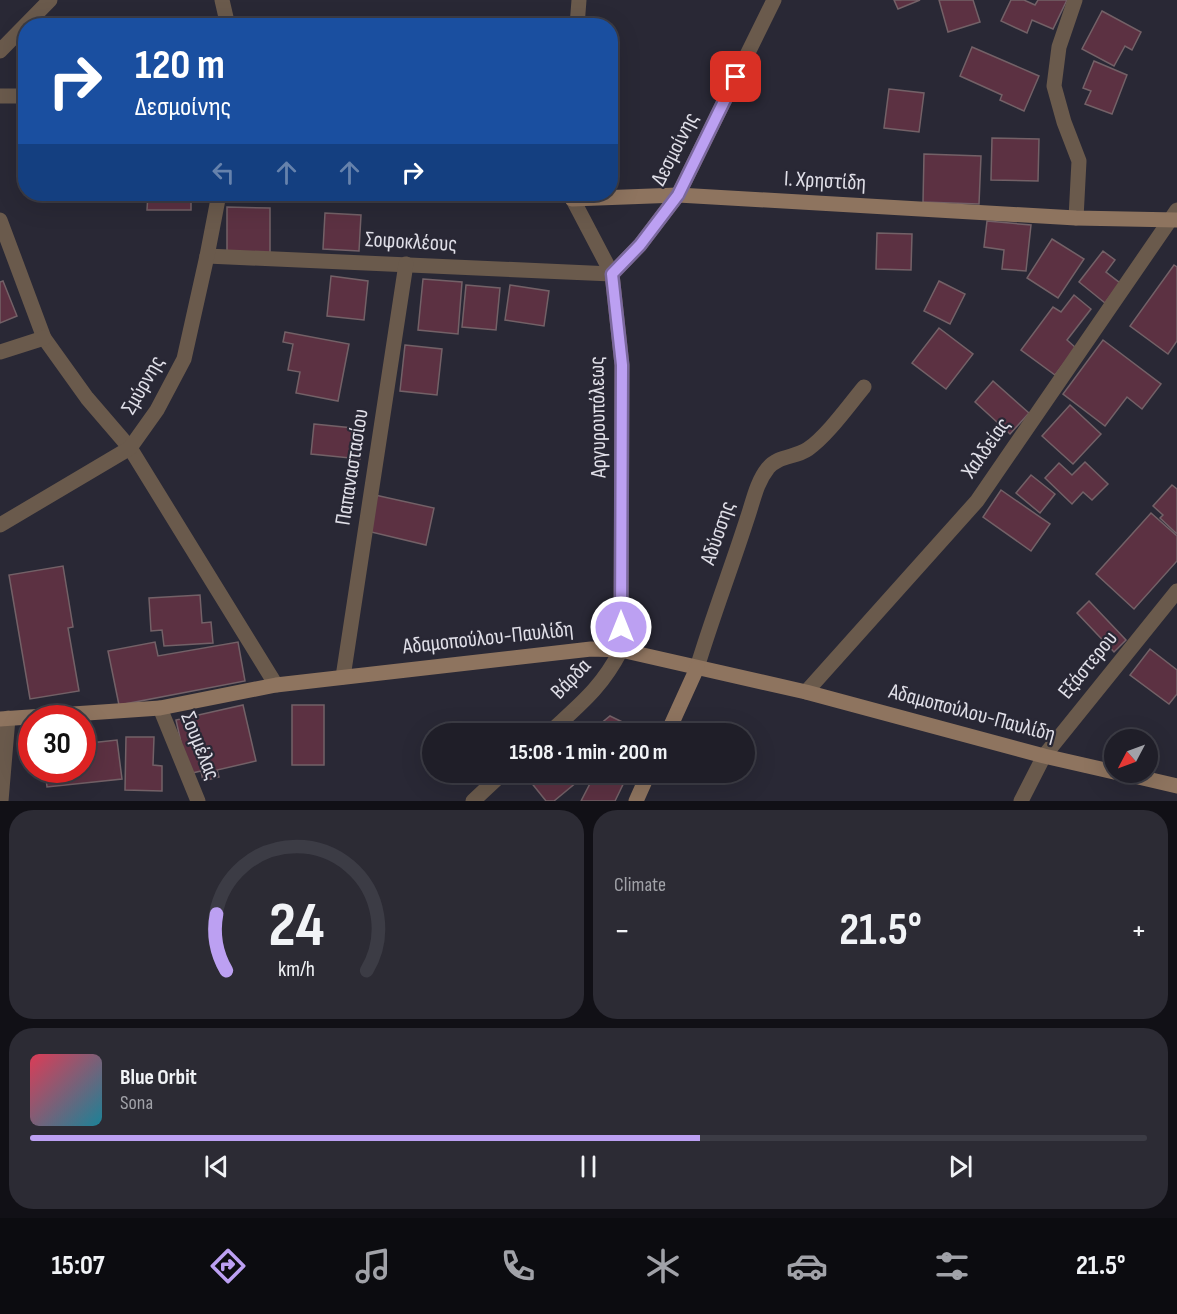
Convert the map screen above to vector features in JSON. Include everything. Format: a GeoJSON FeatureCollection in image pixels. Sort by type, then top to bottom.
{"type":"FeatureCollection","features":[{"type":"Feature","properties":{"kind":"street"},"geometry":{"type":"LineString","coordinates":[[32,18],[50,0]]}},
{"type":"Feature","properties":{"kind":"street"},"geometry":{"type":"LineString","coordinates":[[222,0],[226,18]]}},
{"type":"Feature","properties":{"kind":"street"},"geometry":{"type":"LineString","coordinates":[[578,18],[579,0]]}},
{"type":"Feature","properties":{"kind":"street","name":"Δεσμοίνης"},"geometry":{"type":"LineString","coordinates":[[612,274],[640,245],[678,195],[774,0]]}},
{"type":"Feature","properties":{"kind":"street"},"geometry":{"type":"LineString","coordinates":[[1075,0],[1059,47],[1054,86],[1064,122],[1079,161],[1076,218]]}},
{"type":"Feature","properties":{"kind":"street"},"geometry":{"type":"LineString","coordinates":[[0,51],[18,33]]}},
{"type":"Feature","properties":{"kind":"street"},"geometry":{"type":"LineString","coordinates":[[0,96],[18,96]]}},
{"type":"Feature","properties":{"kind":"street","name":"Ι. Χρηστίδη"},"geometry":{"type":"LineString","coordinates":[[618,196],[678,195],[1076,218],[1175,216]]}},
{"type":"Feature","properties":{"kind":"street","name":"Σμύρνης"},"geometry":{"type":"LineString","coordinates":[[0,525],[130,448],[157,410],[184,359],[218,201]]}},
{"type":"Feature","properties":{"kind":"street","name":"Αργυρουπόλεως"},"geometry":{"type":"LineString","coordinates":[[574,201],[612,274],[622,365],[621,650]]}},
{"type":"Feature","properties":{"kind":"street","name":"Χαλδείας"},"geometry":{"type":"LineString","coordinates":[[806,692],[977,501],[1175,216]]}},
{"type":"Feature","properties":{"kind":"street"},"geometry":{"type":"LineString","coordinates":[[0,220],[44,338],[87,398],[130,448],[276,685]]}},
{"type":"Feature","properties":{"kind":"street","name":"Σοφοκλέους"},"geometry":{"type":"LineString","coordinates":[[207,256],[612,274]]}},
{"type":"Feature","properties":{"kind":"street","name":"Παπαναστασίου"},"geometry":{"type":"LineString","coordinates":[[343,677],[406,264]]}},
{"type":"Feature","properties":{"kind":"street"},"geometry":{"type":"LineString","coordinates":[[0,352],[44,338]]}},
{"type":"Feature","properties":{"kind":"street","name":"Αδύσσης"},"geometry":{"type":"LineString","coordinates":[[672,723],[697,668],[712,618],[765,471],[781,458],[808,449],[864,387]]}},
{"type":"Feature","properties":{"kind":"street","name":"Εξάστερου"},"geometry":{"type":"LineString","coordinates":[[1021,801],[1044,756],[1177,591]]}},
{"type":"Feature","properties":{"kind":"street","name":"Αδαμοπούλου-Παυλίδη"},"geometry":{"type":"LineString","coordinates":[[4,718],[160,708],[276,685],[591,649],[621,650],[806,692],[1044,756],[1104,769]]}},
{"type":"Feature","properties":{"kind":"street","name":"Βάρδα"},"geometry":{"type":"LineString","coordinates":[[560,723],[595,692],[621,650]]}},
{"type":"Feature","properties":{"kind":"street","name":"Σουμέλας"},"geometry":{"type":"LineString","coordinates":[[160,708],[198,801]]}},
{"type":"Feature","properties":{"kind":"street"},"geometry":{"type":"LineString","coordinates":[[1,801],[4,718]]}},
{"type":"Feature","properties":{"kind":"street","name":"Αδαμοπούλου-Παυλίδη"},"geometry":{"type":"LineString","coordinates":[[1158,782],[1177,786]]}},
{"type":"Feature","properties":{"kind":"street"},"geometry":{"type":"LineString","coordinates":[[473,801],[492,783]]}},
{"type":"Feature","properties":{"kind":"street"},"geometry":{"type":"LineString","coordinates":[[636,801],[644,783]]}},
{"type":"Feature","properties":{"kind":"building"},"geometry":{"type":"Polygon","coordinates":[[[894,0],[920,0],[898,9],[894,0]]]}},
{"type":"Feature","properties":{"kind":"building"},"geometry":{"type":"Polygon","coordinates":[[[939,0],[973,0],[980,22],[948,32],[939,0]]]}},
{"type":"Feature","properties":{"kind":"building"},"geometry":{"type":"Polygon","coordinates":[[[1011,0],[1024,0],[1035,5],[1038,0],[1067,0],[1053,29],[1032,20],[1027,33],[1001,21],[1011,0]]]}},
{"type":"Feature","properties":{"kind":"building"},"geometry":{"type":"Polygon","coordinates":[[[1102,11],[1141,32],[1132,50],[1125,46],[1114,66],[1082,49],[1102,11]]]}},
{"type":"Feature","properties":{"kind":"building"},"geometry":{"type":"Polygon","coordinates":[[[972,47],[1039,76],[1024,111],[1000,100],[1002,95],[960,76],[972,47]]]}},
{"type":"Feature","properties":{"kind":"building"},"geometry":{"type":"Polygon","coordinates":[[[1094,61],[1127,75],[1112,114],[1085,104],[1091,91],[1083,88],[1094,61]]]}},
{"type":"Feature","properties":{"kind":"building"},"geometry":{"type":"Polygon","coordinates":[[[889,89],[924,93],[919,132],[884,128],[889,89]]]}},
{"type":"Feature","properties":{"kind":"building"},"geometry":{"type":"Polygon","coordinates":[[[992,138],[1039,139],[1038,181],[991,180],[992,138]]]}},
{"type":"Feature","properties":{"kind":"building"},"geometry":{"type":"Polygon","coordinates":[[[924,154],[981,156],[979,204],[923,202],[924,154]]]}},
{"type":"Feature","properties":{"kind":"building"},"geometry":{"type":"Polygon","coordinates":[[[148,201],[191,201],[191,210],[147,210],[148,201]]]}},
{"type":"Feature","properties":{"kind":"building"},"geometry":{"type":"Polygon","coordinates":[[[227,207],[270,208],[270,253],[227,252],[227,207]]]}},
{"type":"Feature","properties":{"kind":"building"},"geometry":{"type":"Polygon","coordinates":[[[325,213],[361,215],[359,251],[323,249],[325,213]]]}},
{"type":"Feature","properties":{"kind":"building"},"geometry":{"type":"Polygon","coordinates":[[[987,221],[1031,225],[1026,271],[1002,269],[1004,250],[984,247],[987,221]]]}},
{"type":"Feature","properties":{"kind":"building"},"geometry":{"type":"Polygon","coordinates":[[[877,233],[912,234],[911,270],[876,269],[877,233]]]}},
{"type":"Feature","properties":{"kind":"building"},"geometry":{"type":"Polygon","coordinates":[[[1052,239],[1084,259],[1058,298],[1027,278],[1052,239]]]}},
{"type":"Feature","properties":{"kind":"building"},"geometry":{"type":"Polygon","coordinates":[[[1103,251],[1115,260],[1106,272],[1120,283],[1105,303],[1079,282],[1103,251]]]}},
{"type":"Feature","properties":{"kind":"building"},"geometry":{"type":"Polygon","coordinates":[[[1174,265],[1177,267],[1177,341],[1168,354],[1130,326],[1174,265]]]}},
{"type":"Feature","properties":{"kind":"building"},"geometry":{"type":"Polygon","coordinates":[[[331,276],[368,281],[364,320],[327,316],[331,276]]]}},
{"type":"Feature","properties":{"kind":"building"},"geometry":{"type":"Polygon","coordinates":[[[423,279],[462,282],[458,334],[418,330],[423,279]]]}},
{"type":"Feature","properties":{"kind":"building"},"geometry":{"type":"Polygon","coordinates":[[[3,281],[17,316],[0,323],[0,282],[3,281]]]}},
{"type":"Feature","properties":{"kind":"building"},"geometry":{"type":"Polygon","coordinates":[[[939,281],[965,294],[950,324],[924,311],[939,281]]]}},
{"type":"Feature","properties":{"kind":"building"},"geometry":{"type":"Polygon","coordinates":[[[466,285],[500,288],[496,330],[462,327],[466,285]]]}},
{"type":"Feature","properties":{"kind":"building"},"geometry":{"type":"Polygon","coordinates":[[[510,285],[549,291],[544,326],[505,320],[510,285]]]}},
{"type":"Feature","properties":{"kind":"building"},"geometry":{"type":"Polygon","coordinates":[[[1074,295],[1091,309],[1067,340],[1076,348],[1055,375],[1021,350],[1053,307],[1061,312],[1074,295]]]}},
{"type":"Feature","properties":{"kind":"building"},"geometry":{"type":"Polygon","coordinates":[[[939,328],[973,354],[946,389],[912,363],[939,328]]]}},
{"type":"Feature","properties":{"kind":"building"},"geometry":{"type":"Polygon","coordinates":[[[285,332],[349,344],[338,401],[296,393],[300,372],[288,370],[293,344],[283,342],[285,332]]]}},
{"type":"Feature","properties":{"kind":"building"},"geometry":{"type":"Polygon","coordinates":[[[1103,340],[1161,384],[1142,409],[1127,397],[1105,426],[1063,394],[1103,340]]]}},
{"type":"Feature","properties":{"kind":"building"},"geometry":{"type":"Polygon","coordinates":[[[405,345],[442,349],[437,395],[400,391],[405,345]]]}},
{"type":"Feature","properties":{"kind":"building"},"geometry":{"type":"Polygon","coordinates":[[[993,381],[1029,413],[1010,434],[975,402],[993,381]]]}},
{"type":"Feature","properties":{"kind":"building"},"geometry":{"type":"Polygon","coordinates":[[[1070,405],[1101,434],[1073,464],[1042,436],[1070,405]]]}},
{"type":"Feature","properties":{"kind":"building"},"geometry":{"type":"Polygon","coordinates":[[[314,424],[363,429],[360,459],[311,454],[314,424]]]}},
{"type":"Feature","properties":{"kind":"building"},"geometry":{"type":"Polygon","coordinates":[[[1085,462],[1108,484],[1092,500],[1083,492],[1072,504],[1045,478],[1059,463],[1072,475],[1085,462]]]}},
{"type":"Feature","properties":{"kind":"building"},"geometry":{"type":"Polygon","coordinates":[[[1031,475],[1055,494],[1040,513],[1016,493],[1031,475]]]}},
{"type":"Feature","properties":{"kind":"building"},"geometry":{"type":"Polygon","coordinates":[[[1172,485],[1177,489],[1177,534],[1160,518],[1163,515],[1153,506],[1172,485]]]}},
{"type":"Feature","properties":{"kind":"building"},"geometry":{"type":"Polygon","coordinates":[[[1001,490],[1050,524],[1031,551],[983,517],[1001,490]]]}},
{"type":"Feature","properties":{"kind":"building"},"geometry":{"type":"Polygon","coordinates":[[[375,495],[434,508],[426,545],[367,531],[375,495]]]}},
{"type":"Feature","properties":{"kind":"building"},"geometry":{"type":"Polygon","coordinates":[[[1151,513],[1177,536],[1177,561],[1134,609],[1096,574],[1151,513]]]}},
{"type":"Feature","properties":{"kind":"building"},"geometry":{"type":"Polygon","coordinates":[[[63,566],[73,627],[68,628],[79,691],[30,699],[9,575],[63,566]]]}},
{"type":"Feature","properties":{"kind":"building"},"geometry":{"type":"Polygon","coordinates":[[[200,595],[202,623],[211,622],[213,643],[164,646],[162,630],[151,631],[149,598],[200,595]]]}},
{"type":"Feature","properties":{"kind":"building"},"geometry":{"type":"Polygon","coordinates":[[[1089,601],[1126,640],[1114,652],[1077,613],[1089,601]]]}},
{"type":"Feature","properties":{"kind":"building"},"geometry":{"type":"Polygon","coordinates":[[[155,642],[158,656],[238,642],[245,681],[119,705],[108,651],[155,642]]]}},
{"type":"Feature","properties":{"kind":"building"},"geometry":{"type":"Polygon","coordinates":[[[1150,649],[1177,670],[1177,694],[1169,704],[1130,675],[1150,649]]]}},
{"type":"Feature","properties":{"kind":"building"},"geometry":{"type":"Polygon","coordinates":[[[243,705],[256,761],[217,770],[219,777],[203,781],[201,771],[188,774],[176,720],[243,705]]]}},
{"type":"Feature","properties":{"kind":"building"},"geometry":{"type":"Polygon","coordinates":[[[292,705],[324,705],[324,765],[292,765],[292,705]]]}},
{"type":"Feature","properties":{"kind":"building"},"geometry":{"type":"Polygon","coordinates":[[[610,716],[624,723],[601,723],[610,716]]]}},
{"type":"Feature","properties":{"kind":"building"},"geometry":{"type":"Polygon","coordinates":[[[126,737],[154,737],[153,765],[162,766],[162,791],[125,790],[126,737]]]}},
{"type":"Feature","properties":{"kind":"building"},"geometry":{"type":"Polygon","coordinates":[[[117,740],[122,779],[96,782],[96,742],[117,740]]]}},
{"type":"Feature","properties":{"kind":"building"},"geometry":{"type":"Polygon","coordinates":[[[47,783],[84,783],[47,787],[47,783]]]}},
{"type":"Feature","properties":{"kind":"building"},"geometry":{"type":"Polygon","coordinates":[[[532,783],[576,783],[554,801],[546,801],[532,783]]]}},
{"type":"Feature","properties":{"kind":"building"},"geometry":{"type":"Polygon","coordinates":[[[590,783],[624,783],[615,801],[581,801],[590,783]]]}},
{"type":"Feature","properties":{"kind":"route"},"geometry":{"type":"LineString","coordinates":[[621,627],[622,365],[612,274],[640,245],[678,195],[736,77]]}}]}
